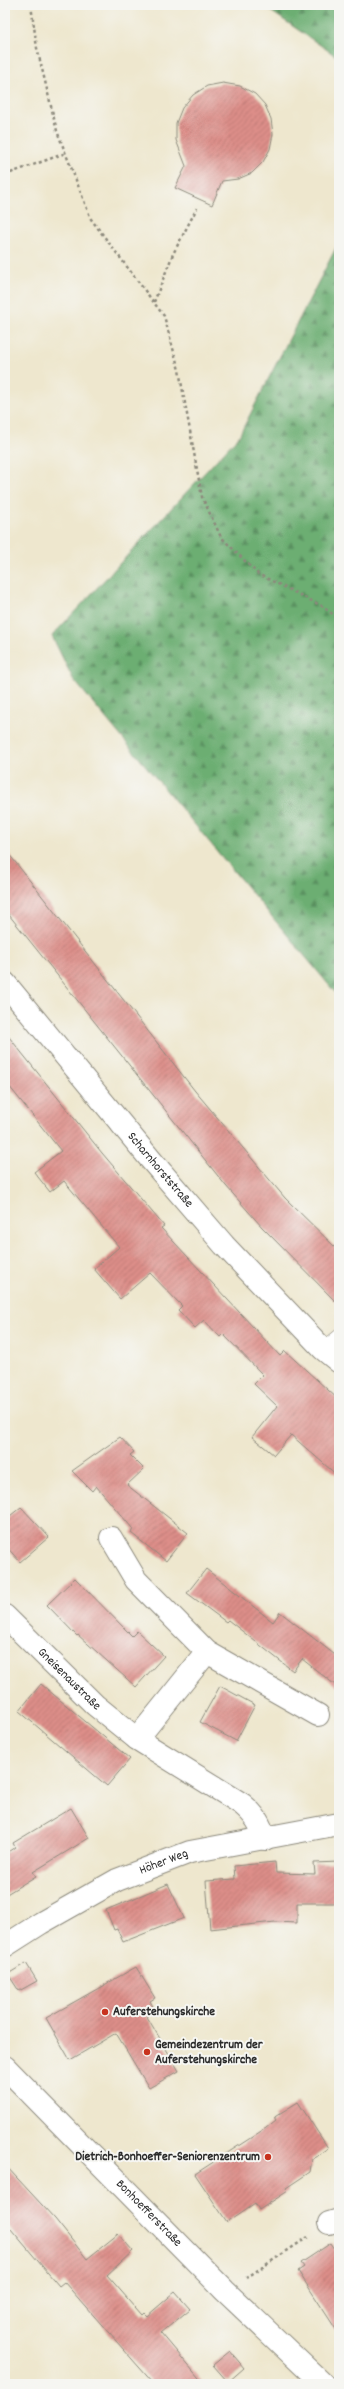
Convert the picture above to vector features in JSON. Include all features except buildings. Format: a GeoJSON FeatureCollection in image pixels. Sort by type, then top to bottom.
{"type":"FeatureCollection","features":[{"type":"Feature","properties":{"kind":"street","name":"Scharnhorststraße"},"geometry":{"type":"LineString","coordinates":[[5,984],[151,1160],[224,1245],[334,1349]]}},
{"type":"Feature","properties":{"kind":"street"},"geometry":{"type":"LineString","coordinates":[[111,1538],[136,1580],[207,1652],[318,1715]]}},
{"type":"Feature","properties":{"kind":"street","name":"Gneisenaustraße"},"geometry":{"type":"LineString","coordinates":[[5,1616],[95,1704],[137,1739],[242,1804],[257,1818],[265,1839]]}},
{"type":"Feature","properties":{"kind":"street"},"geometry":{"type":"LineString","coordinates":[[137,1739],[207,1652]]}},
{"type":"Feature","properties":{"kind":"street","name":"Höher Weg"},"geometry":{"type":"LineString","coordinates":[[5,1946],[41,1923],[117,1880],[190,1852],[339,1824]]}},
{"type":"Feature","properties":{"kind":"street","name":"Bonhoefferstraße"},"geometry":{"type":"LineString","coordinates":[[5,2067],[225,2291],[323,2384]]}},
{"type":"Feature","properties":{"kind":"path"},"geometry":{"type":"LineString","coordinates":[[31,5],[39,55],[58,131],[91,219],[164,316],[179,370],[202,497],[221,537],[258,574],[322,606],[339,619]]}},
{"type":"Feature","properties":{"kind":"path"},"geometry":{"type":"LineString","coordinates":[[5,175],[66,153]]}},
{"type":"Feature","properties":{"kind":"path"},"geometry":{"type":"LineString","coordinates":[[153,302],[173,254],[197,208]]}},
{"type":"Feature","properties":{"kind":"path"},"geometry":{"type":"LineString","coordinates":[[225,2291],[334,2222]]}},
{"type":"Feature","properties":{"kind":"green space"},"geometry":{"type":"Polygon","coordinates":[[[262,5],[339,5],[339,58],[262,5]]]}},
{"type":"Feature","properties":{"kind":"green space"},"geometry":{"type":"Polygon","coordinates":[[[339,242],[339,997],[73,679],[52,636],[239,436],[339,242]]]}},
{"type":"Feature","properties":{"kind":"place","name":"Auferstehungskirche"},"geometry":{"type":"Point","coordinates":[105,2012]}},
{"type":"Feature","properties":{"kind":"place","name":"Gemeindezentrum der Auferstehungskirche"},"geometry":{"type":"Point","coordinates":[147,2052]}},
{"type":"Feature","properties":{"kind":"place","name":"Dietrich-Bonhoeffer-Seniorenzentrum"},"geometry":{"type":"Point","coordinates":[268,2157]}}]}
